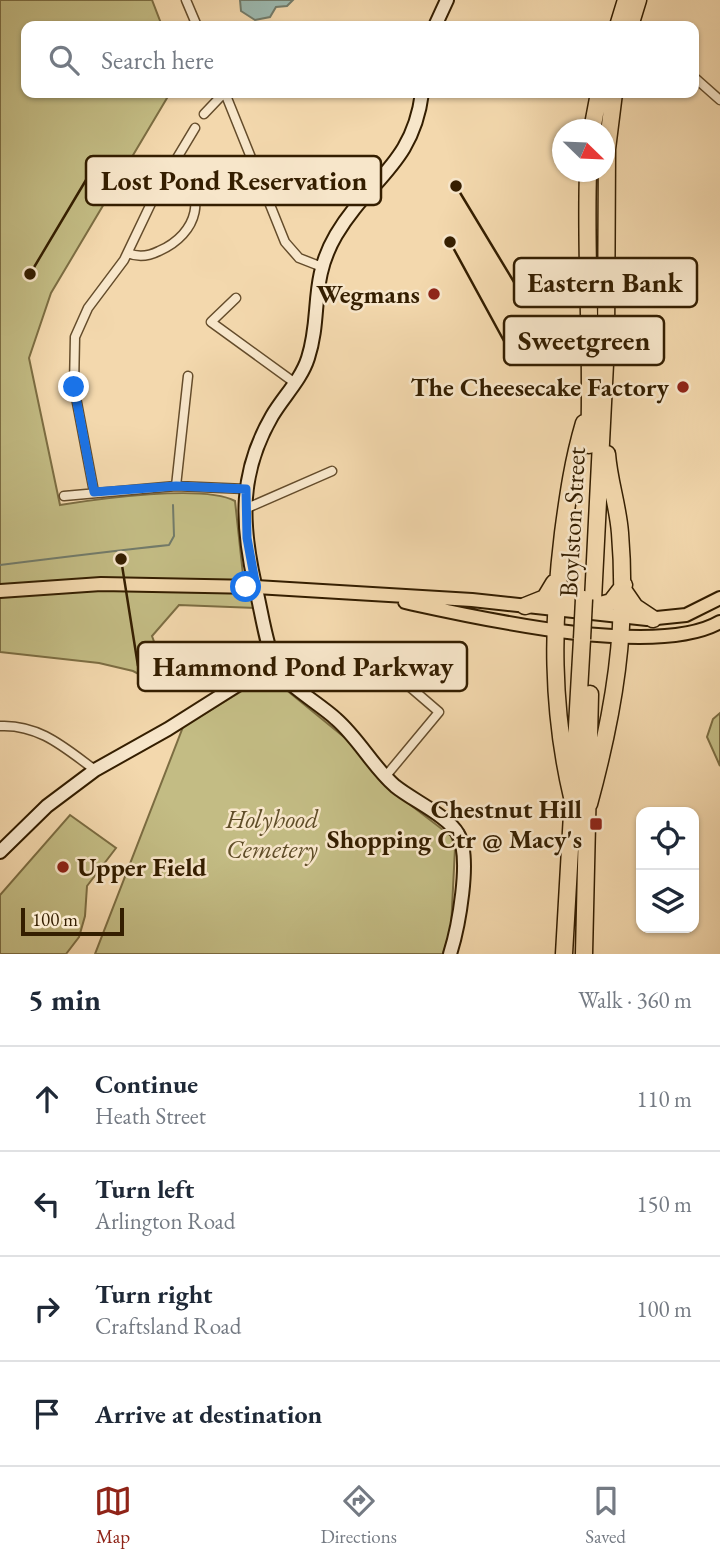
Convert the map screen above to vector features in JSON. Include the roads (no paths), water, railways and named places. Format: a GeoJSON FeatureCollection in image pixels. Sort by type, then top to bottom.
{"type":"FeatureCollection","features":[{"type":"Feature","properties":{"kind":"highway"},"geometry":{"type":"LineString","coordinates":[[626,0],[629,21]]}},
{"type":"Feature","properties":{"kind":"highway"},"geometry":{"type":"LineString","coordinates":[[630,21],[638,0]]}},
{"type":"Feature","properties":{"kind":"highway"},"geometry":{"type":"LineString","coordinates":[[594,119],[598,98]]}},
{"type":"Feature","properties":{"kind":"highway","name":"Boylston Street"},"geometry":{"type":"LineString","coordinates":[[565,954],[572,797],[587,640],[606,180],[614,98]]}},
{"type":"Feature","properties":{"kind":"highway","name":"Boylston Street"},"geometry":{"type":"LineString","coordinates":[[588,182],[597,400]]}},
{"type":"Feature","properties":{"kind":"highway"},"geometry":{"type":"LineString","coordinates":[[572,797],[558,727],[554,609],[571,472],[597,400]]}},
{"type":"Feature","properties":{"kind":"highway"},"geometry":{"type":"LineString","coordinates":[[589,804],[607,739],[624,618],[620,523],[597,400]]}},
{"type":"Feature","properties":{"kind":"highway"},"geometry":{"type":"LineString","coordinates":[[558,574],[564,595],[578,603],[607,604],[624,588]]}},
{"type":"Feature","properties":{"kind":"highway"},"geometry":{"type":"LineString","coordinates":[[525,606],[545,598],[558,574]]}},
{"type":"Feature","properties":{"kind":"highway"},"geometry":{"type":"LineString","coordinates":[[624,588],[635,607],[653,619]]}},
{"type":"Feature","properties":{"kind":"highway","name":"Boylston Street"},"geometry":{"type":"LineString","coordinates":[[584,954],[589,804],[587,640]]}},
{"type":"Feature","properties":{"kind":"main road"},"geometry":{"type":"LineString","coordinates":[[0,591],[101,584],[256,587],[385,597],[427,597],[653,619],[690,613],[720,598]]}},
{"type":"Feature","properties":{"kind":"main road"},"geometry":{"type":"LineString","coordinates":[[385,597],[553,628],[622,637],[684,636],[720,622]]}},
{"type":"Feature","properties":{"kind":"street"},"geometry":{"type":"LineString","coordinates":[[187,0],[195,21]]}},
{"type":"Feature","properties":{"kind":"street"},"geometry":{"type":"LineString","coordinates":[[437,21],[447,0]]}},
{"type":"Feature","properties":{"kind":"street"},"geometry":{"type":"LineString","coordinates":[[699,81],[720,100]]}},
{"type":"Feature","properties":{"kind":"street"},"geometry":{"type":"LineString","coordinates":[[204,114],[219,98]]}},
{"type":"Feature","properties":{"kind":"street"},"geometry":{"type":"LineString","coordinates":[[226,98],[285,242],[299,258],[321,267]]}},
{"type":"Feature","properties":{"kind":"street"},"geometry":{"type":"LineString","coordinates":[[421,98],[416,122],[403,152],[342,225],[321,267],[309,354],[296,381],[257,444],[248,469],[245,509],[256,587],[274,662],[283,676],[355,736],[385,777],[451,826],[463,845],[459,907],[450,954]]}},
{"type":"Feature","properties":{"kind":"street"},"geometry":{"type":"LineString","coordinates":[[94,492],[75,400],[73,346],[78,327],[88,308],[128,253],[150,203],[195,128]]}},
{"type":"Feature","properties":{"kind":"street"},"geometry":{"type":"LineString","coordinates":[[128,253],[144,256],[173,245],[181,240],[192,225],[193,197],[186,179],[173,165]]}},
{"type":"Feature","properties":{"kind":"street"},"geometry":{"type":"LineString","coordinates":[[236,298],[211,323],[296,381]]}},
{"type":"Feature","properties":{"kind":"street"},"geometry":{"type":"LineString","coordinates":[[176,486],[188,376]]}},
{"type":"Feature","properties":{"kind":"street"},"geometry":{"type":"LineString","coordinates":[[245,509],[332,471]]}},
{"type":"Feature","properties":{"kind":"street"},"geometry":{"type":"LineString","coordinates":[[64,496],[176,486],[246,489]]}},
{"type":"Feature","properties":{"kind":"street"},"geometry":{"type":"LineString","coordinates":[[0,852],[47,806],[95,770],[168,729],[274,662]]}},
{"type":"Feature","properties":{"kind":"street"},"geometry":{"type":"LineString","coordinates":[[385,777],[439,712],[389,669]]}},
{"type":"Feature","properties":{"kind":"street"},"geometry":{"type":"LineString","coordinates":[[0,726],[20,727],[45,734],[95,770]]}},
{"type":"Feature","properties":{"kind":"water"},"geometry":{"type":"Polygon","coordinates":[[[240,0],[293,0],[287,6],[276,7],[270,17],[255,20],[241,11],[240,0]]]}},
{"type":"Feature","properties":{"kind":"waterway"},"geometry":{"type":"LineString","coordinates":[[0,565],[169,545],[174,536],[173,505]]}},
{"type":"Feature","properties":{"kind":"place","name":"Eastern Bank"},"geometry":{"type":"Point","coordinates":[456,186]}},
{"type":"Feature","properties":{"kind":"place","name":"Sweetgreen"},"geometry":{"type":"Point","coordinates":[450,242]}},
{"type":"Feature","properties":{"kind":"place","name":"Lost Pond Reservation"},"geometry":{"type":"Point","coordinates":[30,274]}},
{"type":"Feature","properties":{"kind":"place","name":"Wegmans"},"geometry":{"type":"Point","coordinates":[434,294]}},
{"type":"Feature","properties":{"kind":"place","name":"The Cheesecake Factory"},"geometry":{"type":"Point","coordinates":[683,387]}},
{"type":"Feature","properties":{"kind":"place","name":"Hammond Pond Parkway"},"geometry":{"type":"Point","coordinates":[121,559]}},
{"type":"Feature","properties":{"kind":"place","name":"Chestnut Hill Shopping Ctr @ Macy's"},"geometry":{"type":"Point","coordinates":[596,824]}},
{"type":"Feature","properties":{"kind":"place","name":"Upper Field"},"geometry":{"type":"Point","coordinates":[63,867]}},
{"type":"Feature","properties":{"kind":"park label","name":"Holyhood Cemetery"},"geometry":{"type":"Point","coordinates":[272,834]}}]}
